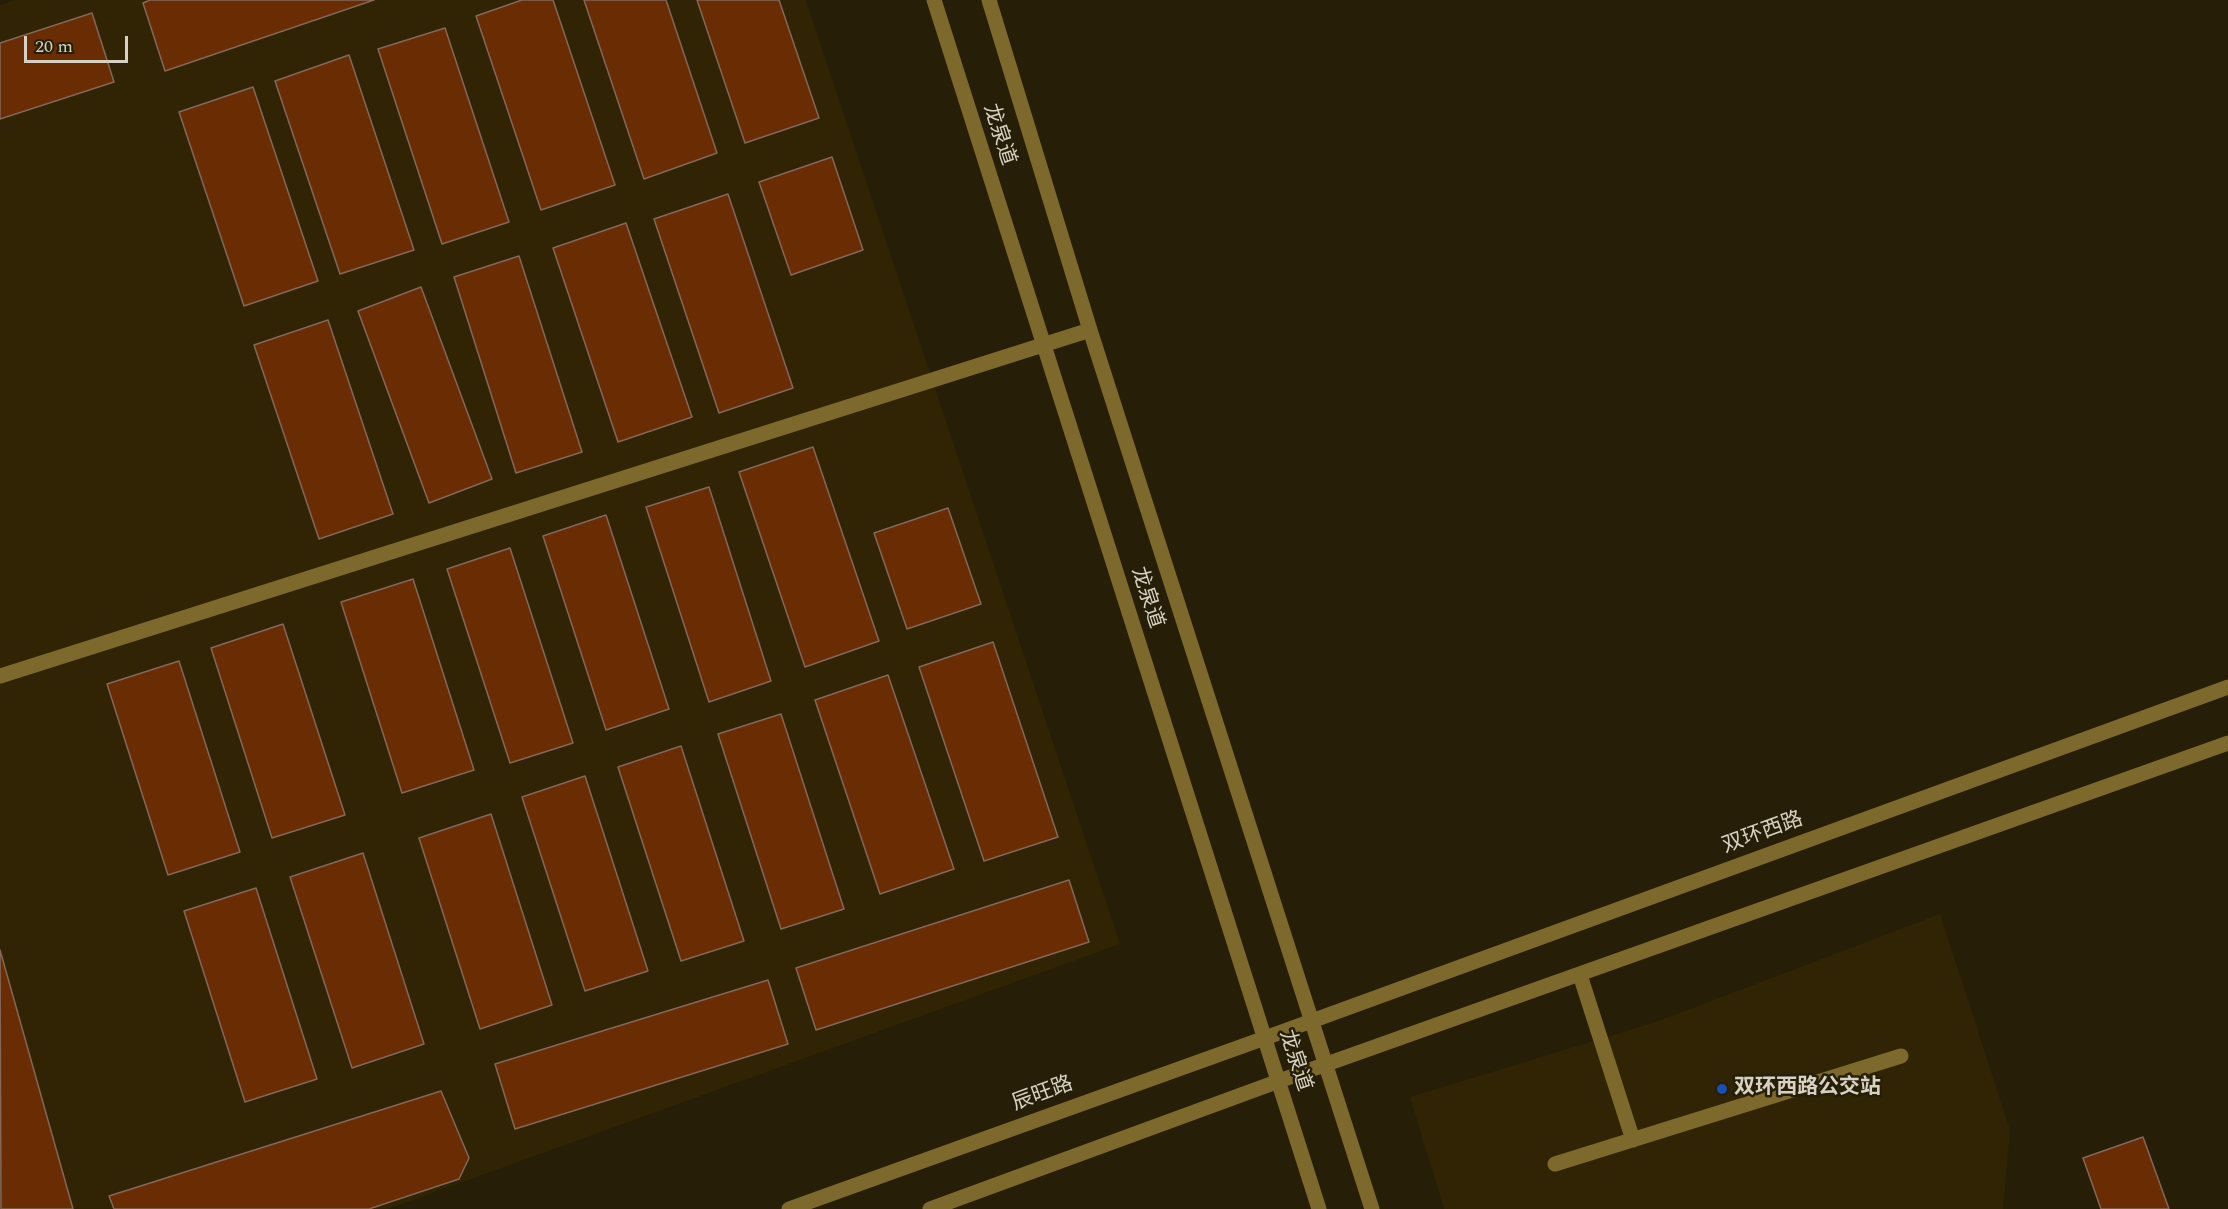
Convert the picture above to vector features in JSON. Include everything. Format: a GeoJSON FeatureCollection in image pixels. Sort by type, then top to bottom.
{"type":"FeatureCollection","features":[{"type":"Feature","properties":{"kind":"street","name":"龙泉道"},"geometry":{"type":"LineString","coordinates":[[934,0],[1319,1209]]}},
{"type":"Feature","properties":{"kind":"street","name":"龙泉道"},"geometry":{"type":"LineString","coordinates":[[989,0],[1090,330],[1372,1209]]}},
{"type":"Feature","properties":{"kind":"street"},"geometry":{"type":"LineString","coordinates":[[0,676],[1090,330]]}},
{"type":"Feature","properties":{"kind":"street","name":"双环西路"},"geometry":{"type":"LineString","coordinates":[[1312,1020],[2228,687]]}},
{"type":"Feature","properties":{"kind":"street"},"geometry":{"type":"LineString","coordinates":[[930,1209],[2228,743]]}},
{"type":"Feature","properties":{"kind":"street"},"geometry":{"type":"LineString","coordinates":[[1580,975],[1633,1140]]}},
{"type":"Feature","properties":{"kind":"street","name":"辰旺路"},"geometry":{"type":"LineString","coordinates":[[789,1209],[1312,1020]]}},
{"type":"Feature","properties":{"kind":"street"},"geometry":{"type":"LineString","coordinates":[[1555,1164],[1901,1056]]}},
{"type":"Feature","properties":{"kind":"shaded area"},"geometry":{"type":"Polygon","coordinates":[[[15,0],[806,0],[1120,944],[388,1209],[0,1209],[0,5],[15,0]]]}},
{"type":"Feature","properties":{"kind":"shaded area"},"geometry":{"type":"Polygon","coordinates":[[[1940,914],[2010,1130],[2003,1209],[1444,1209],[1410,1097],[1656,1022],[1940,914]]]}},
{"type":"Feature","properties":{"kind":"building"},"geometry":{"type":"Polygon","coordinates":[[[150,0],[374,0],[165,71],[143,3],[150,0]]]}},
{"type":"Feature","properties":{"kind":"building"},"geometry":{"type":"Polygon","coordinates":[[[522,0],[553,0],[615,185],[541,210],[476,16],[522,0]]]}},
{"type":"Feature","properties":{"kind":"building"},"geometry":{"type":"Polygon","coordinates":[[[584,0],[666,0],[717,153],[644,179],[584,0]]]}},
{"type":"Feature","properties":{"kind":"building"},"geometry":{"type":"Polygon","coordinates":[[[697,0],[779,0],[819,118],[745,143],[697,0]]]}},
{"type":"Feature","properties":{"kind":"building"},"geometry":{"type":"Polygon","coordinates":[[[92,13],[114,82],[0,119],[0,43],[92,13]]]}},
{"type":"Feature","properties":{"kind":"building"},"geometry":{"type":"Polygon","coordinates":[[[445,28],[509,222],[442,244],[378,49],[445,28]]]}},
{"type":"Feature","properties":{"kind":"building"},"geometry":{"type":"Polygon","coordinates":[[[349,55],[414,250],[340,274],[275,81],[349,55]]]}},
{"type":"Feature","properties":{"kind":"building"},"geometry":{"type":"Polygon","coordinates":[[[253,87],[318,281],[244,306],[179,112],[253,87]]]}},
{"type":"Feature","properties":{"kind":"building"},"geometry":{"type":"Polygon","coordinates":[[[832,157],[863,250],[791,275],[759,182],[832,157]]]}},
{"type":"Feature","properties":{"kind":"building"},"geometry":{"type":"Polygon","coordinates":[[[728,194],[793,388],[719,413],[654,219],[728,194]]]}},
{"type":"Feature","properties":{"kind":"building"},"geometry":{"type":"Polygon","coordinates":[[[626,223],[692,417],[618,442],[553,248],[626,223]]]}},
{"type":"Feature","properties":{"kind":"building"},"geometry":{"type":"Polygon","coordinates":[[[519,256],[582,452],[516,473],[454,277],[519,256]]]}},
{"type":"Feature","properties":{"kind":"building"},"geometry":{"type":"Polygon","coordinates":[[[421,287],[492,479],[429,503],[358,311],[421,287]]]}},
{"type":"Feature","properties":{"kind":"building"},"geometry":{"type":"Polygon","coordinates":[[[328,320],[393,514],[319,539],[254,345],[328,320]]]}},
{"type":"Feature","properties":{"kind":"building"},"geometry":{"type":"Polygon","coordinates":[[[813,447],[879,641],[805,667],[739,472],[813,447]]]}},
{"type":"Feature","properties":{"kind":"building"},"geometry":{"type":"Polygon","coordinates":[[[709,487],[771,681],[709,702],[646,507],[709,487]]]}},
{"type":"Feature","properties":{"kind":"building"},"geometry":{"type":"Polygon","coordinates":[[[948,508],[981,604],[907,629],[874,533],[948,508]]]}},
{"type":"Feature","properties":{"kind":"building"},"geometry":{"type":"Polygon","coordinates":[[[606,515],[669,709],[606,730],[543,536],[606,515]]]}},
{"type":"Feature","properties":{"kind":"building"},"geometry":{"type":"Polygon","coordinates":[[[510,548],[573,743],[510,763],[447,569],[510,548]]]}},
{"type":"Feature","properties":{"kind":"building"},"geometry":{"type":"Polygon","coordinates":[[[413,579],[474,770],[402,793],[341,602],[413,579]]]}},
{"type":"Feature","properties":{"kind":"building"},"geometry":{"type":"Polygon","coordinates":[[[283,624],[345,815],[272,838],[211,648],[283,624]]]}},
{"type":"Feature","properties":{"kind":"building"},"geometry":{"type":"Polygon","coordinates":[[[993,642],[1058,837],[984,861],[919,667],[993,642]]]}},
{"type":"Feature","properties":{"kind":"building"},"geometry":{"type":"Polygon","coordinates":[[[179,661],[240,852],[168,875],[107,684],[179,661]]]}},
{"type":"Feature","properties":{"kind":"building"},"geometry":{"type":"Polygon","coordinates":[[[888,675],[954,869],[880,894],[815,700],[888,675]]]}},
{"type":"Feature","properties":{"kind":"building"},"geometry":{"type":"Polygon","coordinates":[[[781,714],[844,909],[781,929],[718,734],[781,714]]]}},
{"type":"Feature","properties":{"kind":"building"},"geometry":{"type":"Polygon","coordinates":[[[681,746],[744,941],[681,961],[618,767],[681,746]]]}},
{"type":"Feature","properties":{"kind":"building"},"geometry":{"type":"Polygon","coordinates":[[[585,776],[648,971],[585,991],[522,797],[585,776]]]}},
{"type":"Feature","properties":{"kind":"building"},"geometry":{"type":"Polygon","coordinates":[[[491,814],[552,1005],[480,1029],[419,838],[491,814]]]}},
{"type":"Feature","properties":{"kind":"building"},"geometry":{"type":"Polygon","coordinates":[[[363,853],[424,1044],[352,1068],[290,877],[363,853]]]}},
{"type":"Feature","properties":{"kind":"building"},"geometry":{"type":"Polygon","coordinates":[[[1069,880],[1089,942],[816,1030],[796,968],[1069,880]]]}},
{"type":"Feature","properties":{"kind":"building"},"geometry":{"type":"Polygon","coordinates":[[[256,888],[317,1079],[245,1102],[184,911],[256,888]]]}},
{"type":"Feature","properties":{"kind":"building"},"geometry":{"type":"Polygon","coordinates":[[[0,950],[73,1209],[1,1209],[0,950]]]}},
{"type":"Feature","properties":{"kind":"building"},"geometry":{"type":"Polygon","coordinates":[[[768,980],[788,1044],[515,1129],[495,1064],[768,980]]]}},
{"type":"Feature","properties":{"kind":"building"},"geometry":{"type":"Polygon","coordinates":[[[441,1091],[469,1158],[459,1179],[369,1209],[114,1209],[109,1196],[441,1091]]]}},
{"type":"Feature","properties":{"kind":"building"},"geometry":{"type":"Polygon","coordinates":[[[2143,1137],[2169,1209],[2101,1209],[2083,1158],[2143,1137]]]}},
{"type":"Feature","properties":{"kind":"place","name":"双环西路公交站"},"geometry":{"type":"Point","coordinates":[1722,1089]}}]}
